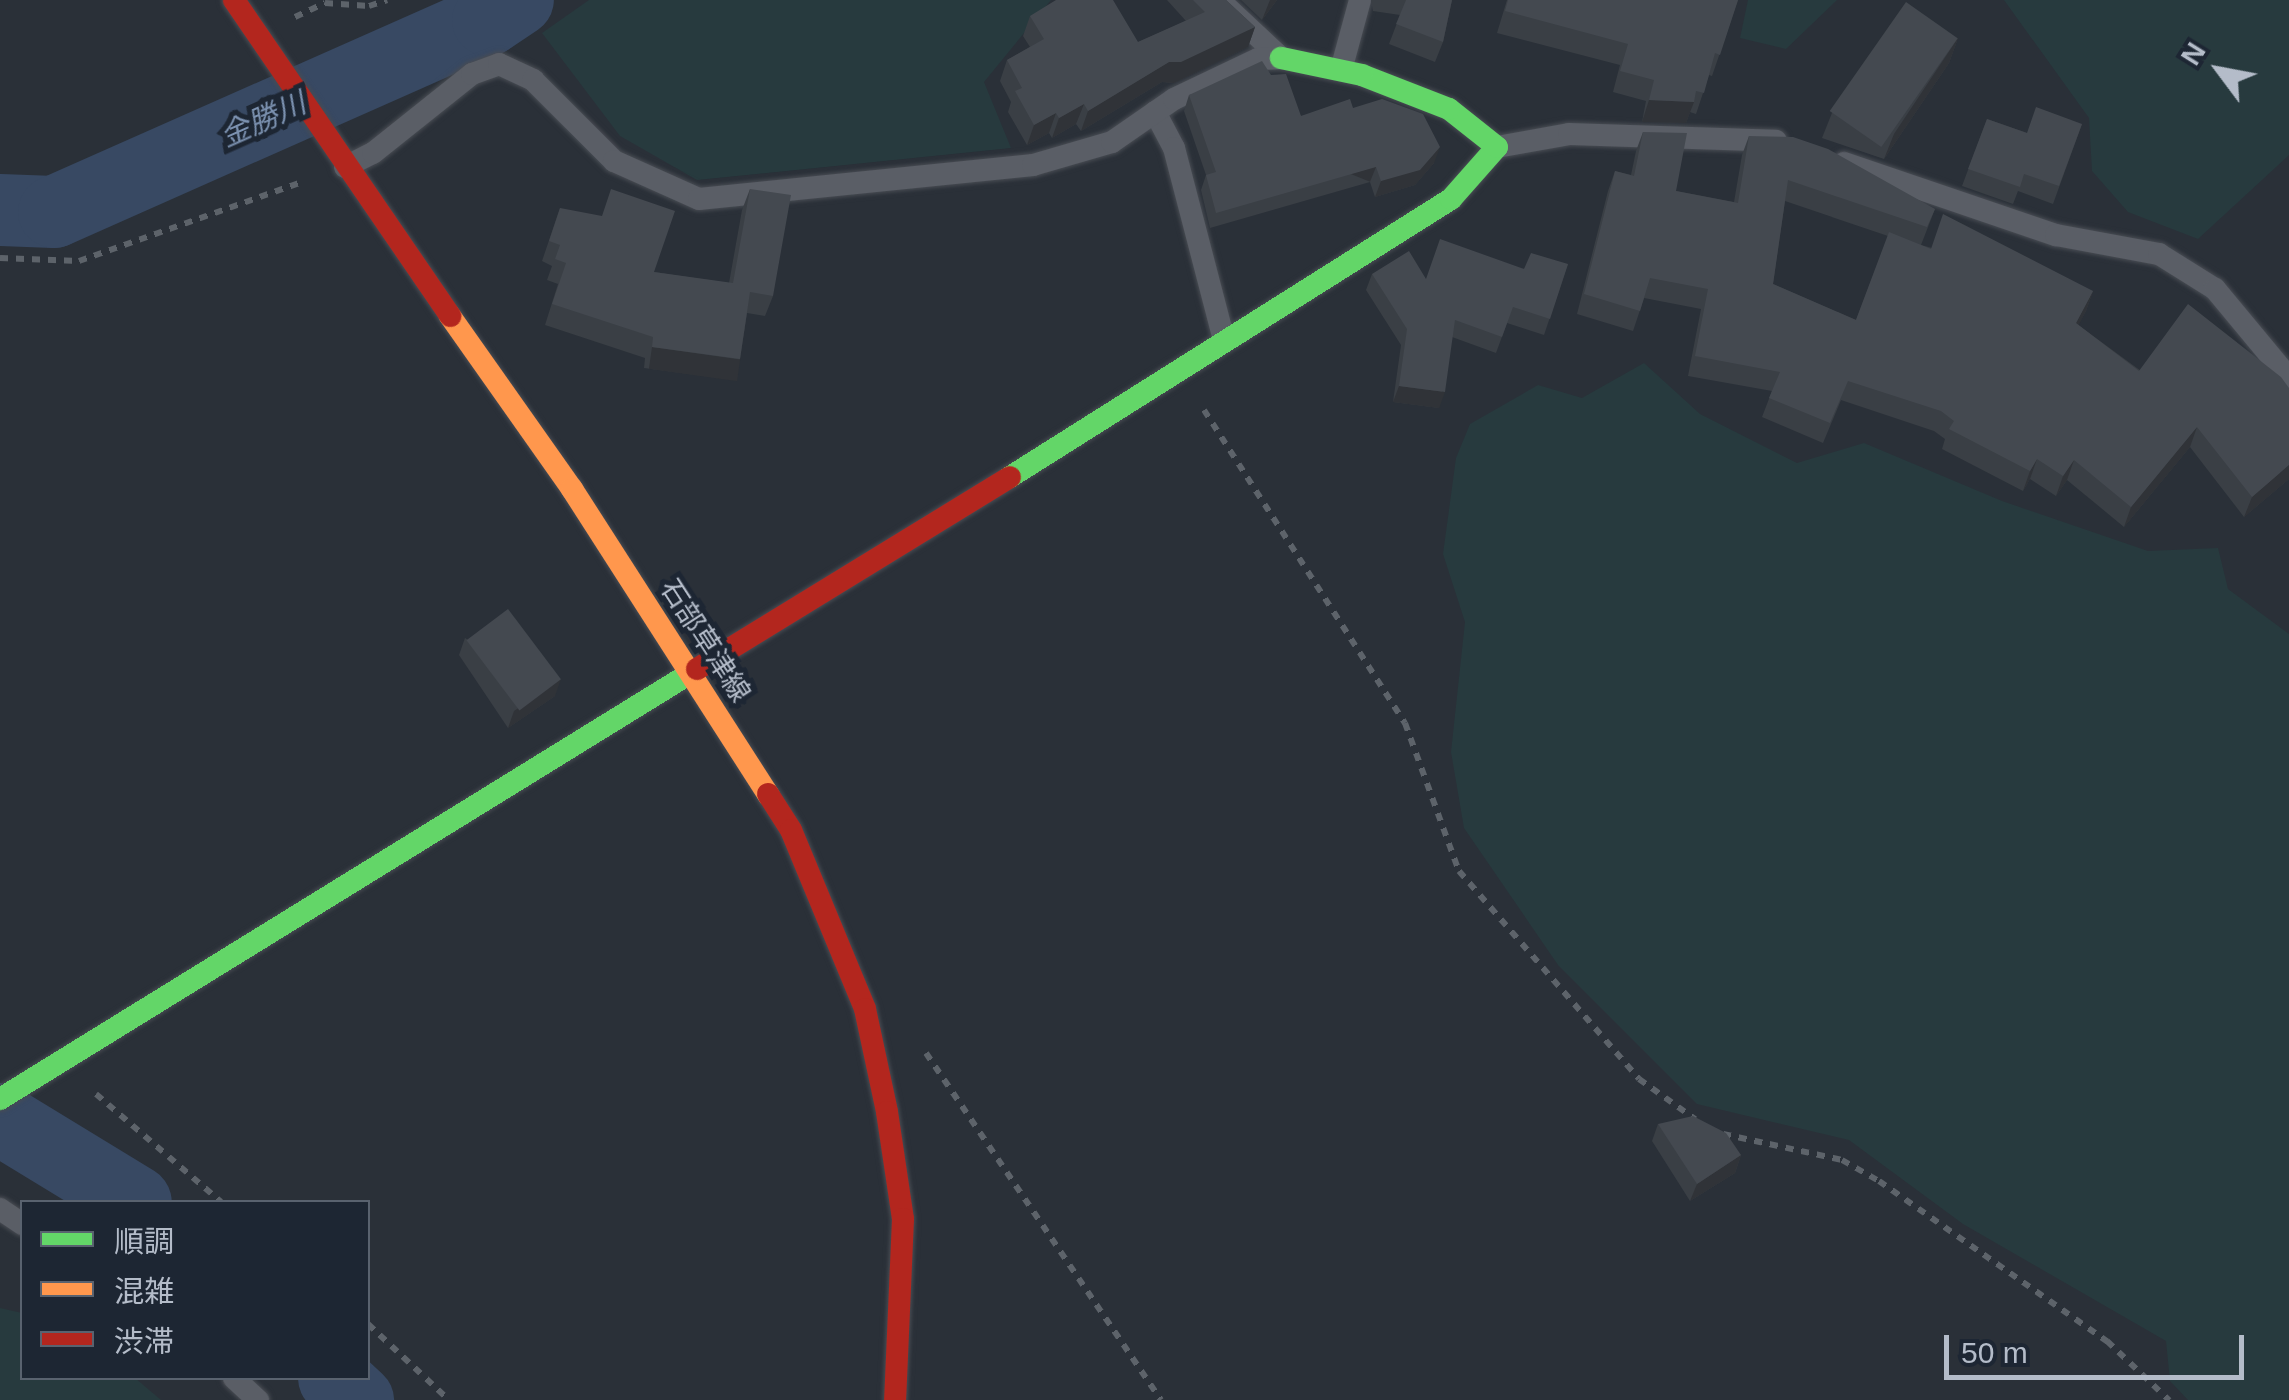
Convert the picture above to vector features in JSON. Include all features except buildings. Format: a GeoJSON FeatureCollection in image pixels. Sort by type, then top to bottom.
{"type":"FeatureCollection","features":[{"type":"Feature","properties":{"kind":"street","name":"石部草津線"},"geometry":{"type":"LineString","coordinates":[[234,0],[252,35],[572,489],[792,830],[865,1009],[903,1219],[895,1400]]}},
{"type":"Feature","properties":{"kind":"street"},"geometry":{"type":"LineString","coordinates":[[0,1099],[1180,372],[1224,340],[1451,199],[1498,147],[1449,109],[1341,70],[1281,58]]}},
{"type":"Feature","properties":{"kind":"lane"},"geometry":{"type":"LineString","coordinates":[[1218,0],[1281,58]]}},
{"type":"Feature","properties":{"kind":"lane"},"geometry":{"type":"LineString","coordinates":[[1341,70],[1360,0]]}},
{"type":"Feature","properties":{"kind":"lane"},"geometry":{"type":"LineString","coordinates":[[339,158],[373,153],[472,74],[499,64],[533,80],[614,161],[700,199],[1034,165],[1112,142],[1155,112],[1258,59],[1281,58]]}},
{"type":"Feature","properties":{"kind":"lane"},"geometry":{"type":"LineString","coordinates":[[1155,112],[1174,148],[1224,340]]}},
{"type":"Feature","properties":{"kind":"lane"},"geometry":{"type":"LineString","coordinates":[[1498,147],[1570,134],[1702,135],[1815,152],[2056,235],[2160,254],[2216,289],[2280,342],[2289,378]]}},
{"type":"Feature","properties":{"kind":"lane"},"geometry":{"type":"LineString","coordinates":[[236,1380],[258,1400]]}},
{"type":"Feature","properties":{"kind":"path"},"geometry":{"type":"LineString","coordinates":[[252,35],[325,2],[369,6],[387,0]]}},
{"type":"Feature","properties":{"kind":"path"},"geometry":{"type":"LineString","coordinates":[[0,258],[80,261],[339,158]]}},
{"type":"Feature","properties":{"kind":"path"},"geometry":{"type":"LineString","coordinates":[[1180,372],[1405,723],[1459,871],[1640,1079],[1712,1132],[1842,1160],[1880,1182],[2107,1341],[2169,1400]]}},
{"type":"Feature","properties":{"kind":"path"},"geometry":{"type":"LineString","coordinates":[[919,1043],[1160,1400]]}},
{"type":"Feature","properties":{"kind":"path"},"geometry":{"type":"LineString","coordinates":[[48,1070],[217,1200]]}},
{"type":"Feature","properties":{"kind":"path"},"geometry":{"type":"LineString","coordinates":[[370,1326],[448,1400]]}},
{"type":"Feature","properties":{"kind":"green space"},"geometry":{"type":"Polygon","coordinates":[[[589,0],[1051,0],[984,82],[1011,148],[697,180],[620,136],[542,33],[589,0]]]}},
{"type":"Feature","properties":{"kind":"green space"},"geometry":{"type":"Polygon","coordinates":[[[1748,0],[1837,0],[1786,49],[1740,38],[1748,0]]]}},
{"type":"Feature","properties":{"kind":"green space"},"geometry":{"type":"Polygon","coordinates":[[[2004,0],[2289,0],[2289,155],[2198,239],[2128,212],[2092,171],[2089,118],[2004,0]]]}},
{"type":"Feature","properties":{"kind":"green space"},"geometry":{"type":"Polygon","coordinates":[[[1644,363],[1700,414],[1797,463],[1864,443],[2002,501],[2148,551],[2218,548],[2228,589],[2289,634],[2289,1400],[2188,1400],[2170,1381],[2166,1341],[1963,1224],[1849,1140],[1697,1104],[1558,965],[1464,828],[1451,752],[1465,622],[1443,554],[1456,458],[1470,424],[1538,385],[1582,398],[1644,363]]]}},
{"type":"Feature","properties":{"kind":"green space"},"geometry":{"type":"Polygon","coordinates":[[[0,1308],[20,1313],[20,1380],[137,1380],[161,1400],[0,1400],[0,1308]]]}},
{"type":"Feature","properties":{"kind":"waterway","name":"金勝川"},"geometry":{"type":"LineString","coordinates":[[0,210],[54,212],[488,20],[518,0]]}},
{"type":"Feature","properties":{"kind":"waterway"},"geometry":{"type":"LineString","coordinates":[[0,1119],[133,1200]]}},
{"type":"Feature","properties":{"kind":"waterway"},"geometry":{"type":"LineString","coordinates":[[336,1380],[358,1400]]}},
{"type":"Feature","properties":{"kind":"traffic: fast"},"geometry":{"type":"LineString","coordinates":[[1010,477],[1451,199],[1497,147],[1449,109],[1362,75],[1281,58]]}},
{"type":"Feature","properties":{"kind":"traffic: fast"},"geometry":{"type":"LineString","coordinates":[[0,1099],[697,669]]}},
{"type":"Feature","properties":{"kind":"traffic: slow"},"geometry":{"type":"LineString","coordinates":[[450,316],[572,489],[768,794]]}},
{"type":"Feature","properties":{"kind":"traffic: jam"},"geometry":{"type":"LineString","coordinates":[[234,0],[450,316]]}},
{"type":"Feature","properties":{"kind":"traffic: jam"},"geometry":{"type":"LineString","coordinates":[[697,669],[1010,477]]}},
{"type":"Feature","properties":{"kind":"traffic: jam"},"geometry":{"type":"LineString","coordinates":[[768,794],[791,830],[865,1009],[887,1112],[903,1219],[895,1400]]}}]}
